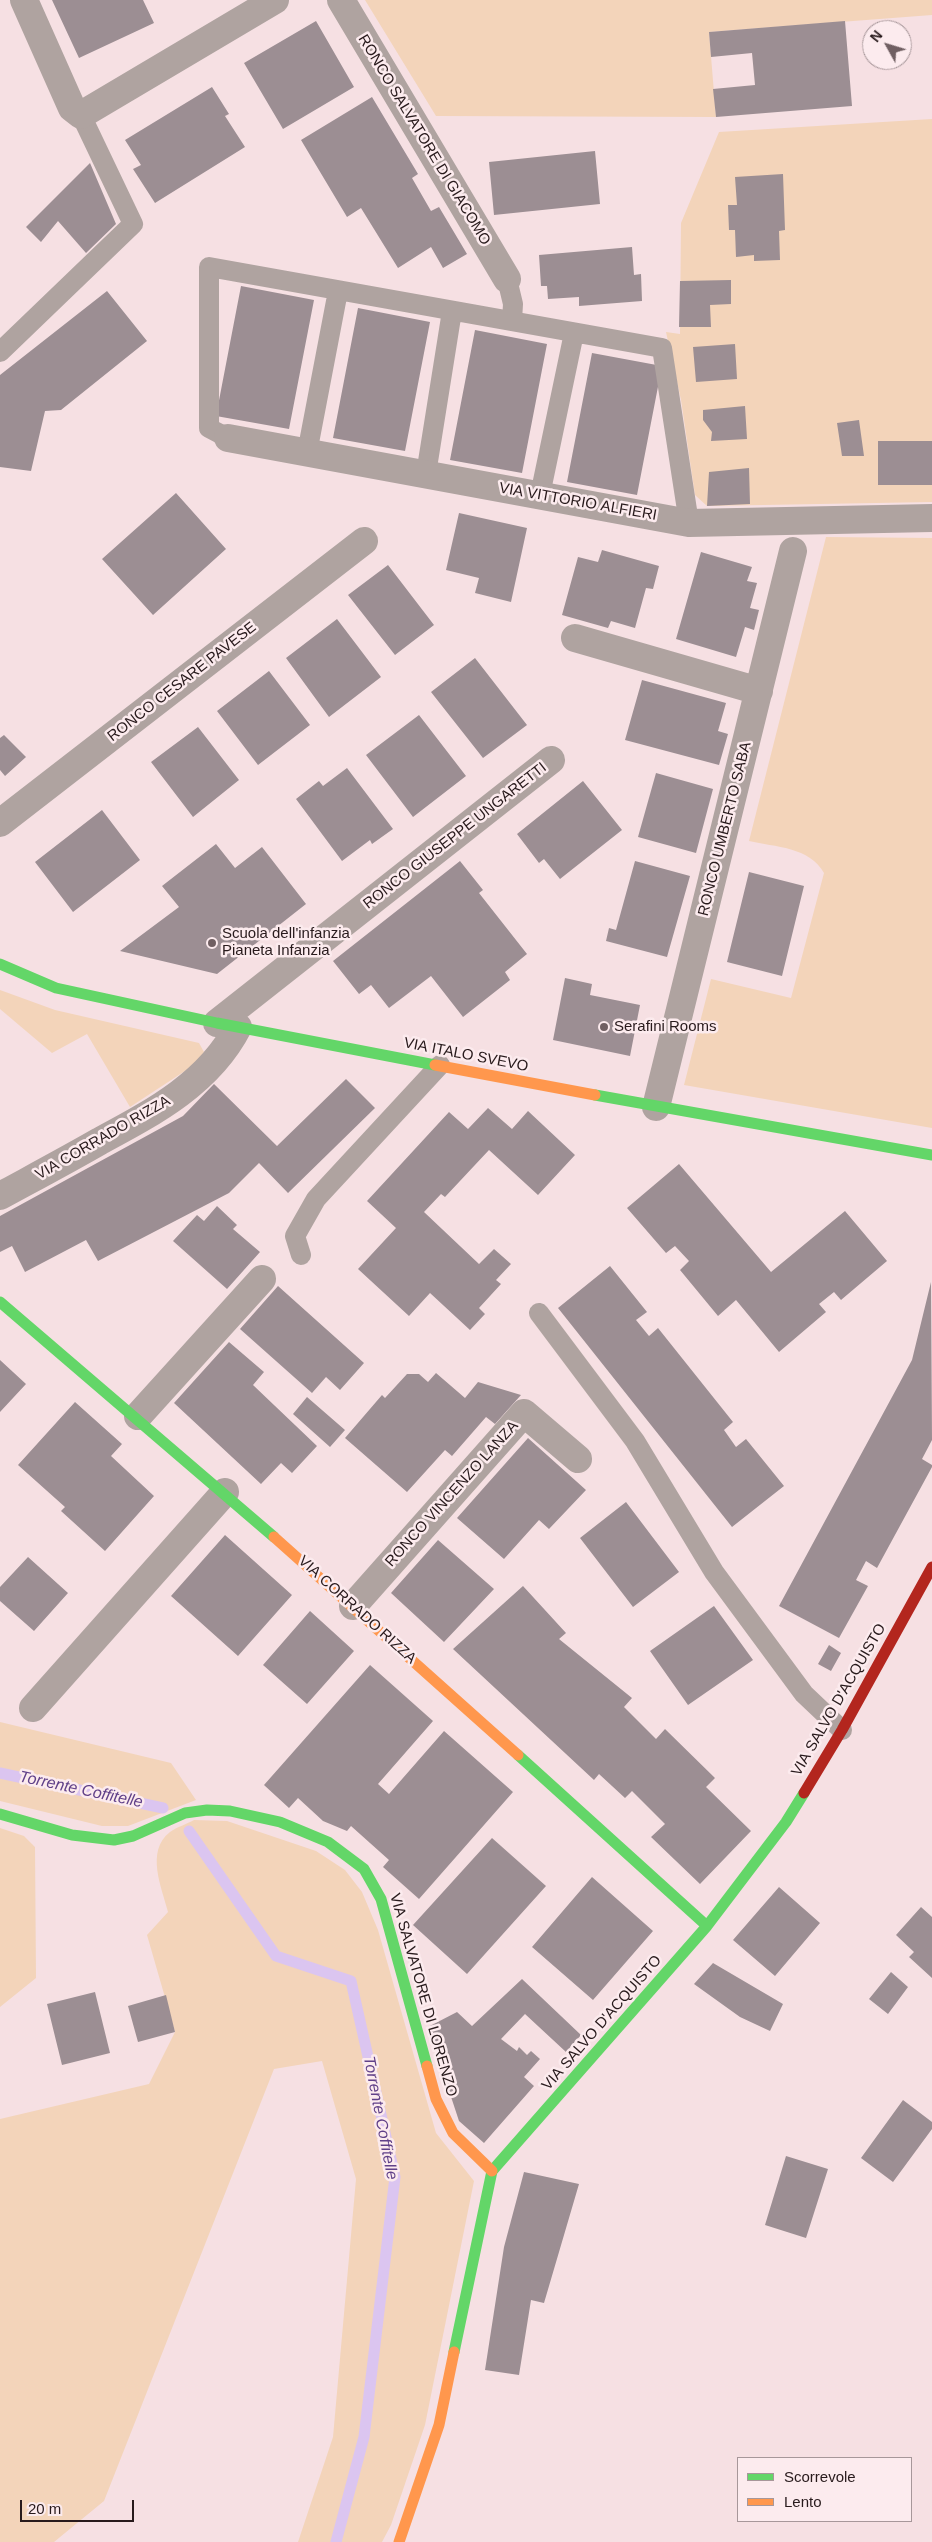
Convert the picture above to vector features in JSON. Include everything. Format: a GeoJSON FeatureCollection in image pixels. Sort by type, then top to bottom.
{"type":"FeatureCollection","features":[{"type":"Feature","properties":{"kind":"street"},"geometry":{"type":"LineString","coordinates":[[24,0],[72,108],[81,114],[276,0]]}},
{"type":"Feature","properties":{"kind":"street","name":"RONCO SALVATORE DI GIACOMO"},"geometry":{"type":"LineString","coordinates":[[341,0],[507,279]]}},
{"type":"Feature","properties":{"kind":"street","name":"VIA VITTORIO ALFIERI"},"geometry":{"type":"LineString","coordinates":[[228,438],[689,523],[932,518]]}},
{"type":"Feature","properties":{"kind":"street","name":"RONCO CESARE PAVESE"},"geometry":{"type":"LineString","coordinates":[[0,823],[364,541]]}},
{"type":"Feature","properties":{"kind":"street","name":"RONCO UMBERTO SABA"},"geometry":{"type":"LineString","coordinates":[[656,1107],[793,551]]}},
{"type":"Feature","properties":{"kind":"street"},"geometry":{"type":"LineString","coordinates":[[576,638],[759,691]]}},
{"type":"Feature","properties":{"kind":"street","name":"RONCO GIUSEPPE UNGARETTI"},"geometry":{"type":"LineString","coordinates":[[228,1025],[551,760]]}},
{"type":"Feature","properties":{"kind":"street","name":"VIA ITALO SVEVO"},"geometry":{"type":"LineString","coordinates":[[0,964],[56,988],[228,1025],[656,1107],[932,1155]]}},
{"type":"Feature","properties":{"kind":"street","name":"VIA CORRADO RIZZA"},"geometry":{"type":"LineString","coordinates":[[0,1196],[155,1111],[192,1085],[227,1048],[228,1025]]}},
{"type":"Feature","properties":{"kind":"street"},"geometry":{"type":"LineString","coordinates":[[138,1416],[262,1279]]}},
{"type":"Feature","properties":{"kind":"street","name":"VIA CORRADO RIZZA"},"geometry":{"type":"LineString","coordinates":[[0,1302],[138,1416],[225,1492],[707,1926]]}},
{"type":"Feature","properties":{"kind":"street","name":"RONCO VINCENZO LANZA"},"geometry":{"type":"LineString","coordinates":[[353,1606],[524,1413],[578,1459]]}},
{"type":"Feature","properties":{"kind":"street"},"geometry":{"type":"LineString","coordinates":[[33,1708],[225,1492]]}},
{"type":"Feature","properties":{"kind":"street","name":"VIA SALVO D'ACQUISTO"},"geometry":{"type":"LineString","coordinates":[[399,2542],[438,2425],[492,2171],[707,1926],[786,1822],[842,1730],[932,1567]]}},
{"type":"Feature","properties":{"kind":"street","name":"VIA SALVATORE DI LORENZO"},"geometry":{"type":"LineString","coordinates":[[0,1814],[86,1838],[114,1840],[137,1836],[183,1813],[230,1810],[259,1817],[307,1833],[344,1853],[366,1871],[381,1899],[436,2099],[453,2133],[492,2171]]}},
{"type":"Feature","properties":{"kind":"lane"},"geometry":{"type":"LineString","coordinates":[[0,352],[133,224],[81,114]]}},
{"type":"Feature","properties":{"kind":"lane"},"geometry":{"type":"LineString","coordinates":[[228,438],[209,428],[209,267],[662,348],[689,523]]}},
{"type":"Feature","properties":{"kind":"lane"},"geometry":{"type":"LineString","coordinates":[[507,279],[513,304],[512,322]]}},
{"type":"Feature","properties":{"kind":"lane"},"geometry":{"type":"LineString","coordinates":[[307,452],[338,291]]}},
{"type":"Feature","properties":{"kind":"lane"},"geometry":{"type":"LineString","coordinates":[[426,474],[452,311]]}},
{"type":"Feature","properties":{"kind":"lane"},"geometry":{"type":"LineString","coordinates":[[540,496],[574,333]]}},
{"type":"Feature","properties":{"kind":"lane"},"geometry":{"type":"LineString","coordinates":[[301,1255],[294,1236],[316,1199],[440,1065]]}},
{"type":"Feature","properties":{"kind":"lane"},"geometry":{"type":"LineString","coordinates":[[539,1314],[635,1441],[714,1572],[804,1694],[842,1730]]}},
{"type":"Feature","properties":{"kind":"shaded area"},"geometry":{"type":"Polygon","coordinates":[[[365,0],[932,0],[932,15],[709,32],[716,117],[436,116],[365,0]]]}},
{"type":"Feature","properties":{"kind":"shaded area"},"geometry":{"type":"Polygon","coordinates":[[[932,119],[932,502],[707,506],[695,495],[681,400],[666,332],[680,334],[681,223],[719,132],[932,119]]]}},
{"type":"Feature","properties":{"kind":"shaded area"},"geometry":{"type":"Polygon","coordinates":[[[826,537],[932,538],[932,1128],[684,1085],[711,979],[791,998],[824,873],[818,864],[801,853],[749,841],[826,537]]]}},
{"type":"Feature","properties":{"kind":"shaded area"},"geometry":{"type":"Polygon","coordinates":[[[0,990],[55,1010],[199,1043],[204,1052],[200,1059],[191,1067],[130,1107],[87,1034],[52,1053],[0,1009],[0,990]]]}},
{"type":"Feature","properties":{"kind":"shaded area"},"geometry":{"type":"Polygon","coordinates":[[[0,1722],[171,1763],[196,1800],[128,1826],[102,1826],[0,1801],[0,1722]]]}},
{"type":"Feature","properties":{"kind":"shaded area"},"geometry":{"type":"Polygon","coordinates":[[[194,1820],[227,1821],[316,1851],[345,1870],[362,1892],[378,1930],[436,2133],[474,2181],[425,2425],[391,2525],[382,2542],[298,2542],[333,2437],[356,2179],[322,2061],[274,2069],[104,2501],[54,2542],[0,2542],[0,2119],[149,2084],[175,2032],[147,1935],[168,1912],[157,1870],[158,1849],[162,1840],[170,1832],[194,1820]]]}},
{"type":"Feature","properties":{"kind":"shaded area"},"geometry":{"type":"Polygon","coordinates":[[[0,1828],[24,1836],[35,1847],[36,1978],[0,2007],[0,1828]]]}},
{"type":"Feature","properties":{"kind":"building"},"geometry":{"type":"Polygon","coordinates":[[[52,0],[143,0],[154,23],[79,58],[52,0]]]}},
{"type":"Feature","properties":{"kind":"building"},"geometry":{"type":"Polygon","coordinates":[[[316,21],[354,87],[283,129],[244,63],[316,21]]]}},
{"type":"Feature","properties":{"kind":"building"},"geometry":{"type":"Polygon","coordinates":[[[845,21],[852,106],[716,117],[713,89],[755,85],[752,53],[711,57],[709,32],[845,21]]]}},
{"type":"Feature","properties":{"kind":"building"},"geometry":{"type":"Polygon","coordinates":[[[212,87],[229,114],[225,116],[245,147],[155,203],[133,169],[141,165],[125,140],[212,87]]]}},
{"type":"Feature","properties":{"kind":"building"},"geometry":{"type":"Polygon","coordinates":[[[372,97],[418,174],[412,178],[431,211],[439,207],[467,254],[443,268],[431,247],[398,268],[361,208],[347,217],[301,140],[372,97]]]}},
{"type":"Feature","properties":{"kind":"building"},"geometry":{"type":"Polygon","coordinates":[[[595,151],[600,204],[494,215],[489,162],[595,151]]]}},
{"type":"Feature","properties":{"kind":"building"},"geometry":{"type":"Polygon","coordinates":[[[90,163],[116,224],[86,253],[58,221],[41,242],[26,227],[90,163]]]}},
{"type":"Feature","properties":{"kind":"building"},"geometry":{"type":"Polygon","coordinates":[[[783,174],[785,230],[779,231],[780,260],[754,261],[754,255],[736,257],[735,230],[729,230],[728,205],[737,205],[735,177],[783,174]]]}},
{"type":"Feature","properties":{"kind":"building"},"geometry":{"type":"Polygon","coordinates":[[[632,247],[634,275],[641,274],[642,301],[579,306],[579,297],[548,299],[547,286],[541,286],[539,255],[632,247]]]}},
{"type":"Feature","properties":{"kind":"building"},"geometry":{"type":"Polygon","coordinates":[[[731,280],[731,304],[710,305],[711,327],[679,327],[680,281],[731,280]]]}},
{"type":"Feature","properties":{"kind":"building"},"geometry":{"type":"Polygon","coordinates":[[[241,286],[314,300],[289,429],[216,416],[241,286]]]}},
{"type":"Feature","properties":{"kind":"building"},"geometry":{"type":"Polygon","coordinates":[[[107,291],[147,341],[61,410],[45,411],[31,471],[0,467],[0,375],[107,291]]]}},
{"type":"Feature","properties":{"kind":"building"},"geometry":{"type":"Polygon","coordinates":[[[358,308],[430,322],[405,451],[333,438],[358,308]]]}},
{"type":"Feature","properties":{"kind":"building"},"geometry":{"type":"Polygon","coordinates":[[[475,330],[547,344],[522,473],[450,460],[475,330]]]}},
{"type":"Feature","properties":{"kind":"building"},"geometry":{"type":"Polygon","coordinates":[[[735,344],[737,379],[696,382],[693,347],[735,344]]]}},
{"type":"Feature","properties":{"kind":"building"},"geometry":{"type":"Polygon","coordinates":[[[592,353],[662,366],[637,495],[567,482],[592,353]]]}},
{"type":"Feature","properties":{"kind":"building"},"geometry":{"type":"Polygon","coordinates":[[[745,406],[747,439],[711,441],[712,432],[703,420],[703,410],[745,406]]]}},
{"type":"Feature","properties":{"kind":"building"},"geometry":{"type":"Polygon","coordinates":[[[859,420],[864,456],[842,456],[837,423],[859,420]]]}},
{"type":"Feature","properties":{"kind":"building"},"geometry":{"type":"Polygon","coordinates":[[[878,441],[932,441],[932,485],[878,485],[878,441]]]}},
{"type":"Feature","properties":{"kind":"building"},"geometry":{"type":"Polygon","coordinates":[[[749,468],[750,504],[707,506],[709,472],[749,468]]]}},
{"type":"Feature","properties":{"kind":"building"},"geometry":{"type":"Polygon","coordinates":[[[176,493],[226,549],[153,615],[102,559],[176,493]]]}},
{"type":"Feature","properties":{"kind":"building"},"geometry":{"type":"Polygon","coordinates":[[[459,513],[527,528],[511,602],[475,593],[479,578],[446,570],[459,513]]]}},
{"type":"Feature","properties":{"kind":"building"},"geometry":{"type":"Polygon","coordinates":[[[602,550],[659,566],[653,589],[646,588],[635,628],[611,621],[608,628],[562,615],[578,557],[598,562],[602,550]]]}},
{"type":"Feature","properties":{"kind":"building"},"geometry":{"type":"Polygon","coordinates":[[[701,552],[752,567],[747,581],[757,583],[750,608],[759,610],[754,630],[745,627],[736,657],[676,639],[701,552]]]}},
{"type":"Feature","properties":{"kind":"building"},"geometry":{"type":"Polygon","coordinates":[[[388,565],[434,625],[395,655],[348,595],[388,565]]]}},
{"type":"Feature","properties":{"kind":"building"},"geometry":{"type":"Polygon","coordinates":[[[337,619],[381,677],[329,717],[286,658],[337,619]]]}},
{"type":"Feature","properties":{"kind":"building"},"geometry":{"type":"Polygon","coordinates":[[[475,658],[527,725],[483,758],[431,692],[475,658]]]}},
{"type":"Feature","properties":{"kind":"building"},"geometry":{"type":"Polygon","coordinates":[[[269,671],[310,725],[258,765],[217,711],[269,671]]]}},
{"type":"Feature","properties":{"kind":"building"},"geometry":{"type":"Polygon","coordinates":[[[642,680],[726,703],[718,731],[728,734],[719,765],[625,740],[642,680]]]}},
{"type":"Feature","properties":{"kind":"building"},"geometry":{"type":"Polygon","coordinates":[[[419,715],[466,776],[413,817],[366,755],[419,715]]]}},
{"type":"Feature","properties":{"kind":"building"},"geometry":{"type":"Polygon","coordinates":[[[198,727],[239,780],[193,817],[151,762],[198,727]]]}},
{"type":"Feature","properties":{"kind":"building"},"geometry":{"type":"Polygon","coordinates":[[[4,735],[26,757],[5,776],[0,770],[0,738],[4,735]]]}},
{"type":"Feature","properties":{"kind":"building"},"geometry":{"type":"Polygon","coordinates":[[[347,768],[393,829],[372,844],[370,840],[342,861],[296,799],[319,781],[323,786],[347,768]]]}},
{"type":"Feature","properties":{"kind":"building"},"geometry":{"type":"Polygon","coordinates":[[[656,773],[713,789],[696,853],[638,837],[656,773]]]}},
{"type":"Feature","properties":{"kind":"building"},"geometry":{"type":"Polygon","coordinates":[[[583,781],[622,830],[560,879],[544,859],[539,863],[517,834],[583,781]]]}},
{"type":"Feature","properties":{"kind":"building"},"geometry":{"type":"Polygon","coordinates":[[[102,810],[140,860],[73,912],[35,862],[102,810]]]}},
{"type":"Feature","properties":{"kind":"building"},"geometry":{"type":"Polygon","coordinates":[[[216,844],[235,868],[262,847],[306,904],[217,974],[120,951],[179,907],[162,886],[216,844]]]}},
{"type":"Feature","properties":{"kind":"building"},"geometry":{"type":"Polygon","coordinates":[[[460,861],[483,890],[479,893],[527,954],[505,972],[510,980],[463,1017],[431,976],[389,1008],[371,985],[359,994],[333,961],[460,861]]]}},
{"type":"Feature","properties":{"kind":"building"},"geometry":{"type":"Polygon","coordinates":[[[635,861],[690,876],[667,957],[606,941],[609,928],[616,930],[635,861]]]}},
{"type":"Feature","properties":{"kind":"building"},"geometry":{"type":"Polygon","coordinates":[[[749,872],[804,886],[782,976],[727,962],[749,872]]]}},
{"type":"Feature","properties":{"kind":"building"},"geometry":{"type":"Polygon","coordinates":[[[565,978],[592,984],[590,995],[640,1005],[630,1056],[553,1040],[565,978]]]}},
{"type":"Feature","properties":{"kind":"building"},"geometry":{"type":"Polygon","coordinates":[[[346,1079],[375,1108],[288,1193],[259,1163],[229,1193],[98,1261],[86,1240],[25,1272],[12,1246],[0,1252],[0,1216],[183,1116],[214,1084],[277,1146],[346,1079]]]}},
{"type":"Feature","properties":{"kind":"building"},"geometry":{"type":"Polygon","coordinates":[[[488,1108],[512,1129],[528,1111],[575,1155],[538,1195],[489,1150],[445,1197],[441,1194],[424,1212],[479,1264],[494,1249],[511,1264],[496,1280],[501,1284],[479,1308],[485,1314],[470,1330],[430,1293],[409,1316],[358,1269],[396,1228],[367,1201],[449,1112],[468,1129],[488,1108]]]}},
{"type":"Feature","properties":{"kind":"building"},"geometry":{"type":"Polygon","coordinates":[[[679,1164],[771,1272],[845,1211],[887,1261],[841,1300],[834,1292],[819,1304],[826,1312],[779,1352],[736,1300],[718,1316],[680,1270],[689,1261],[675,1246],[666,1253],[627,1208],[679,1164]]]}},
{"type":"Feature","properties":{"kind":"building"},"geometry":{"type":"Polygon","coordinates":[[[217,1206],[237,1225],[233,1229],[260,1252],[227,1289],[173,1241],[197,1215],[204,1221],[217,1206]]]}},
{"type":"Feature","properties":{"kind":"building"},"geometry":{"type":"Polygon","coordinates":[[[610,1266],[647,1312],[636,1320],[649,1336],[658,1328],[733,1422],[724,1430],[736,1447],[746,1439],[784,1486],[732,1527],[558,1308],[610,1266]]]}},
{"type":"Feature","properties":{"kind":"building"},"geometry":{"type":"Polygon","coordinates":[[[931,1282],[932,1440],[922,1459],[932,1465],[932,1467],[877,1568],[866,1561],[856,1580],[868,1586],[839,1638],[779,1606],[912,1360],[931,1282]]]}},
{"type":"Feature","properties":{"kind":"building"},"geometry":{"type":"Polygon","coordinates":[[[278,1286],[364,1363],[340,1390],[326,1377],[312,1393],[240,1329],[278,1286]]]}},
{"type":"Feature","properties":{"kind":"building"},"geometry":{"type":"Polygon","coordinates":[[[229,1342],[264,1372],[253,1385],[317,1446],[292,1473],[281,1463],[261,1484],[174,1403],[229,1342]]]}},
{"type":"Feature","properties":{"kind":"building"},"geometry":{"type":"Polygon","coordinates":[[[0,1360],[26,1384],[0,1412],[0,1360]]]}},
{"type":"Feature","properties":{"kind":"building"},"geometry":{"type":"Polygon","coordinates":[[[436,1373],[465,1398],[478,1382],[521,1395],[495,1424],[486,1417],[452,1456],[445,1450],[407,1492],[345,1438],[382,1395],[385,1398],[407,1374],[419,1374],[428,1382],[436,1373]]]}},
{"type":"Feature","properties":{"kind":"building"},"geometry":{"type":"Polygon","coordinates":[[[307,1397],[345,1430],[330,1447],[293,1414],[307,1397]]]}},
{"type":"Feature","properties":{"kind":"building"},"geometry":{"type":"Polygon","coordinates":[[[75,1402],[122,1444],[111,1456],[154,1496],[105,1551],[61,1511],[65,1507],[18,1465],[75,1402]]]}},
{"type":"Feature","properties":{"kind":"building"},"geometry":{"type":"Polygon","coordinates":[[[528,1438],[586,1490],[549,1529],[539,1520],[504,1559],[457,1518],[528,1438]]]}},
{"type":"Feature","properties":{"kind":"building"},"geometry":{"type":"Polygon","coordinates":[[[626,1502],[679,1572],[633,1607],[580,1538],[626,1502]]]}},
{"type":"Feature","properties":{"kind":"building"},"geometry":{"type":"Polygon","coordinates":[[[225,1535],[292,1595],[238,1656],[171,1596],[225,1535]]]}},
{"type":"Feature","properties":{"kind":"building"},"geometry":{"type":"Polygon","coordinates":[[[438,1540],[494,1589],[444,1642],[391,1593],[438,1540]]]}},
{"type":"Feature","properties":{"kind":"building"},"geometry":{"type":"Polygon","coordinates":[[[28,1557],[68,1593],[34,1631],[0,1601],[0,1587],[28,1557]]]}},
{"type":"Feature","properties":{"kind":"building"},"geometry":{"type":"Polygon","coordinates":[[[523,1586],[566,1633],[559,1639],[632,1698],[624,1707],[656,1739],[665,1729],[715,1778],[706,1787],[751,1831],[700,1884],[651,1837],[665,1824],[632,1791],[625,1798],[599,1774],[594,1780],[453,1649],[523,1586]]]}},
{"type":"Feature","properties":{"kind":"building"},"geometry":{"type":"Polygon","coordinates":[[[714,1606],[753,1660],[688,1705],[650,1651],[714,1606]]]}},
{"type":"Feature","properties":{"kind":"building"},"geometry":{"type":"Polygon","coordinates":[[[310,1611],[354,1651],[307,1704],[263,1665],[310,1611]]]}},
{"type":"Feature","properties":{"kind":"building"},"geometry":{"type":"Polygon","coordinates":[[[829,1645],[841,1653],[831,1671],[818,1664],[829,1645]]]}},
{"type":"Feature","properties":{"kind":"building"},"geometry":{"type":"Polygon","coordinates":[[[370,1665],[433,1721],[378,1784],[389,1794],[444,1731],[513,1792],[419,1899],[383,1867],[389,1860],[351,1826],[347,1831],[323,1821],[298,1798],[289,1808],[264,1785],[370,1665]]]}},
{"type":"Feature","properties":{"kind":"building"},"geometry":{"type":"Polygon","coordinates":[[[492,1838],[546,1886],[467,1974],[413,1925],[492,1838]]]}},
{"type":"Feature","properties":{"kind":"building"},"geometry":{"type":"Polygon","coordinates":[[[592,1877],[653,1931],[593,2000],[532,1947],[592,1877]]]}},
{"type":"Feature","properties":{"kind":"building"},"geometry":{"type":"Polygon","coordinates":[[[779,1887],[820,1923],[775,1976],[733,1940],[779,1887]]]}},
{"type":"Feature","properties":{"kind":"building"},"geometry":{"type":"Polygon","coordinates":[[[921,1907],[932,1917],[932,1978],[909,1957],[914,1952],[896,1935],[921,1907]]]}},
{"type":"Feature","properties":{"kind":"building"},"geometry":{"type":"Polygon","coordinates":[[[713,1963],[783,2004],[770,2031],[740,2017],[694,1984],[713,1963]]]}},
{"type":"Feature","properties":{"kind":"building"},"geometry":{"type":"Polygon","coordinates":[[[891,1972],[908,1987],[888,2014],[869,1999],[891,1972]]]}},
{"type":"Feature","properties":{"kind":"building"},"geometry":{"type":"Polygon","coordinates":[[[522,1979],[581,2035],[566,2052],[525,2014],[501,2039],[517,2051],[519,2047],[527,2055],[531,2051],[540,2059],[524,2077],[534,2086],[484,2143],[459,2121],[428,2027],[457,2012],[472,2026],[522,1979]]]}},
{"type":"Feature","properties":{"kind":"building"},"geometry":{"type":"Polygon","coordinates":[[[95,1992],[110,2053],[62,2065],[47,2004],[95,1992]]]}},
{"type":"Feature","properties":{"kind":"building"},"geometry":{"type":"Polygon","coordinates":[[[166,1995],[175,2032],[138,2042],[128,2006],[166,1995]]]}},
{"type":"Feature","properties":{"kind":"building"},"geometry":{"type":"Polygon","coordinates":[[[903,2100],[932,2122],[932,2129],[893,2182],[861,2158],[903,2100]]]}},
{"type":"Feature","properties":{"kind":"building"},"geometry":{"type":"Polygon","coordinates":[[[786,2156],[828,2169],[806,2238],[765,2225],[786,2156]]]}},
{"type":"Feature","properties":{"kind":"building"},"geometry":{"type":"Polygon","coordinates":[[[524,2172],[579,2184],[544,2303],[531,2300],[519,2375],[485,2370],[504,2247],[524,2172]]]}},
{"type":"Feature","properties":{"kind":"waterway","name":"Torrente Coffitelle"},"geometry":{"type":"LineString","coordinates":[[0,1773],[163,1808]]}},
{"type":"Feature","properties":{"kind":"waterway","name":"Torrente Coffitelle"},"geometry":{"type":"LineString","coordinates":[[189,1831],[276,1956],[351,1981],[395,2177],[364,2437],[336,2542]]}},
{"type":"Feature","properties":{"kind":"traffic: fast"},"geometry":{"type":"LineString","coordinates":[[0,964],[56,988],[217,1023],[435,1065]]}},
{"type":"Feature","properties":{"kind":"traffic: fast"},"geometry":{"type":"LineString","coordinates":[[595,1095],[932,1155]]}},
{"type":"Feature","properties":{"kind":"traffic: fast"},"geometry":{"type":"LineString","coordinates":[[0,1302],[274,1537]]}},
{"type":"Feature","properties":{"kind":"traffic: fast"},"geometry":{"type":"LineString","coordinates":[[518,1755],[707,1926]]}},
{"type":"Feature","properties":{"kind":"traffic: fast"},"geometry":{"type":"LineString","coordinates":[[454,2352],[492,2171],[707,1926],[786,1822],[804,1793]]}},
{"type":"Feature","properties":{"kind":"traffic: fast"},"geometry":{"type":"LineString","coordinates":[[0,1814],[72,1835],[114,1840],[133,1836],[185,1813],[207,1810],[230,1811],[280,1822],[328,1842],[364,1869],[381,1899],[427,2066]]}},
{"type":"Feature","properties":{"kind":"traffic: slow"},"geometry":{"type":"LineString","coordinates":[[435,1065],[595,1095]]}},
{"type":"Feature","properties":{"kind":"traffic: slow"},"geometry":{"type":"LineString","coordinates":[[274,1537],[518,1755]]}},
{"type":"Feature","properties":{"kind":"traffic: slow"},"geometry":{"type":"LineString","coordinates":[[427,2066],[436,2099],[453,2133],[492,2171]]}},
{"type":"Feature","properties":{"kind":"traffic: slow"},"geometry":{"type":"LineString","coordinates":[[399,2542],[439,2425],[454,2352]]}},
{"type":"Feature","properties":{"kind":"traffic: jam"},"geometry":{"type":"LineString","coordinates":[[804,1793],[842,1730],[932,1567]]}},
{"type":"Feature","properties":{"kind":"place","name":"Scuola dell'infanzia Pianeta Infanzia"},"geometry":{"type":"Point","coordinates":[212,943]}},
{"type":"Feature","properties":{"kind":"place","name":"Serafini Rooms"},"geometry":{"type":"Point","coordinates":[604,1027]}}]}
